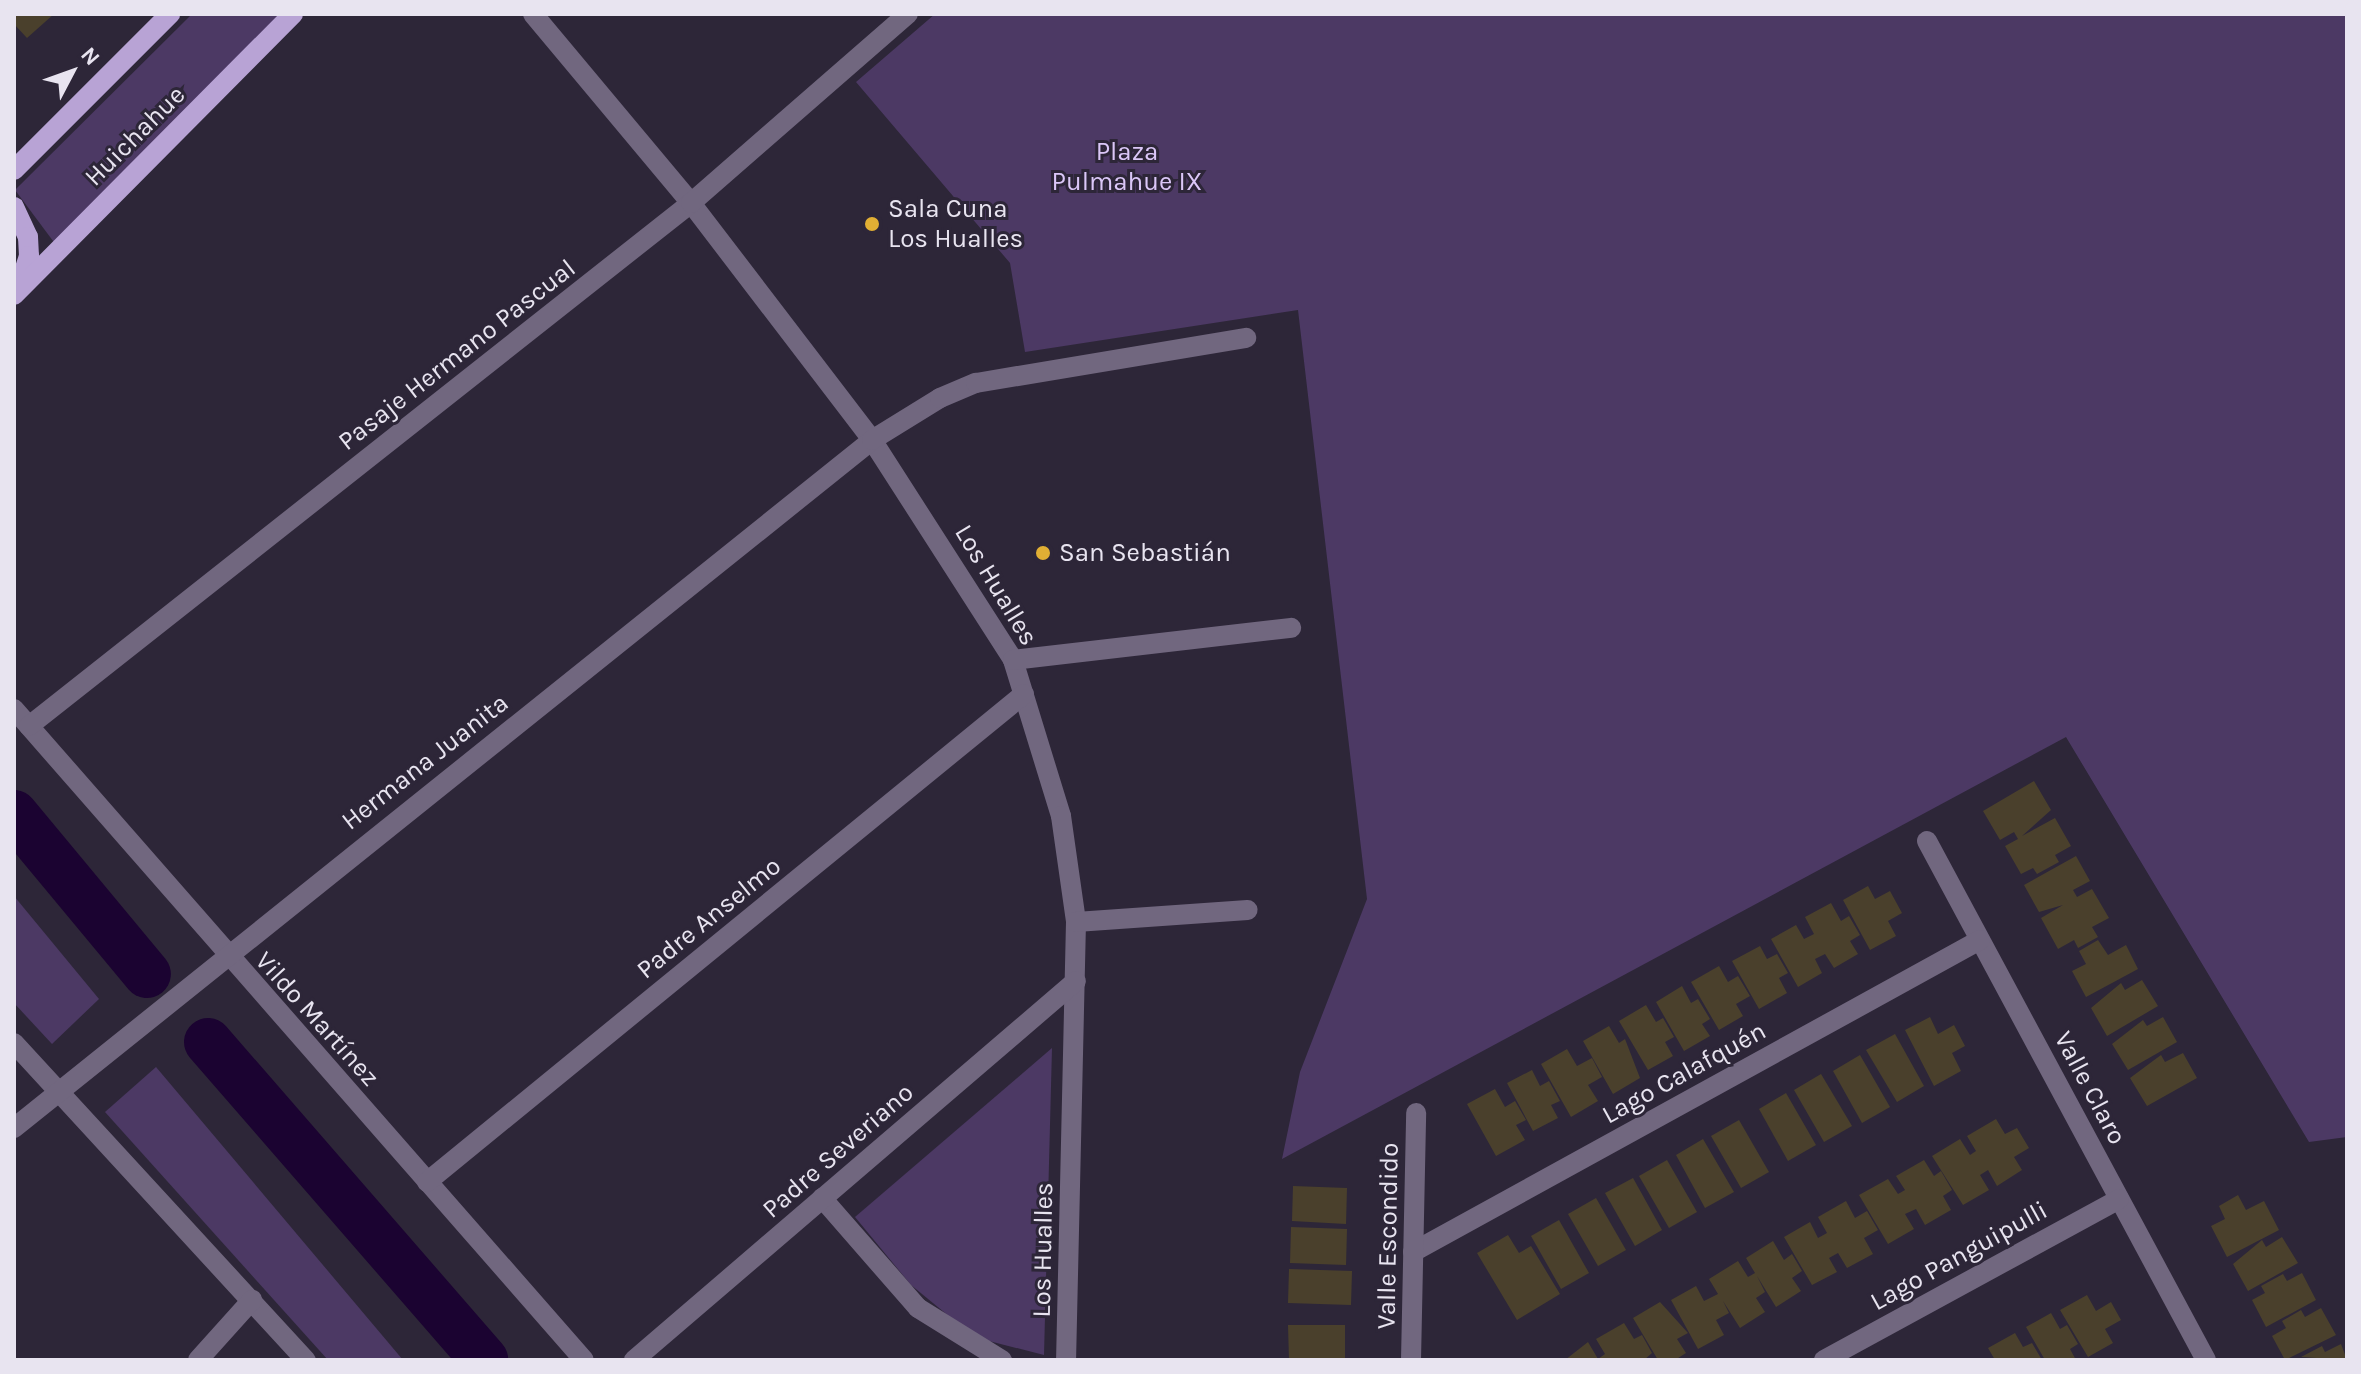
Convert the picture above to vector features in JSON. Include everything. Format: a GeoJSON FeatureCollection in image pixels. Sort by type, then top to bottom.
{"type":"FeatureCollection","features":[{"type":"Feature","properties":{"kind":"main road"},"geometry":{"type":"LineString","coordinates":[[14,170],[170,14]]}},
{"type":"Feature","properties":{"kind":"main road","name":"Huichahue"},"geometry":{"type":"LineString","coordinates":[[14,294],[293,14]]}},
{"type":"Feature","properties":{"kind":"main road"},"geometry":{"type":"LineString","coordinates":[[14,207],[28,237],[29,256],[14,294]]}},
{"type":"Feature","properties":{"kind":"street","name":"Los Hualles"},"geometry":{"type":"LineString","coordinates":[[533,14],[691,203],[872,440],[988,615],[1013,660],[1061,816],[1076,922],[1066,1360]]}},
{"type":"Feature","properties":{"kind":"street","name":"Pasaje Hermano Pascual"},"geometry":{"type":"LineString","coordinates":[[29,726],[691,203],[908,14]]}},
{"type":"Feature","properties":{"kind":"street","name":"Hermana Juanita"},"geometry":{"type":"LineString","coordinates":[[14,1128],[56,1090],[225,954],[872,440],[940,398],[976,383],[1246,338]]}},
{"type":"Feature","properties":{"kind":"street"},"geometry":{"type":"LineString","coordinates":[[1013,660],[1291,628]]}},
{"type":"Feature","properties":{"kind":"street","name":"Padre Anselmo"},"geometry":{"type":"LineString","coordinates":[[427,1182],[1024,694]]}},
{"type":"Feature","properties":{"kind":"street","name":"Vildo Martínez"},"geometry":{"type":"LineString","coordinates":[[14,709],[225,954],[584,1360]]}},
{"type":"Feature","properties":{"kind":"street","name":"Valle Claro"},"geometry":{"type":"LineString","coordinates":[[1927,841],[2206,1360]]}},
{"type":"Feature","properties":{"kind":"street"},"geometry":{"type":"LineString","coordinates":[[1076,922],[1248,910]]}},
{"type":"Feature","properties":{"kind":"street","name":"Lago Calafquén"},"geometry":{"type":"LineString","coordinates":[[1413,1252],[1980,940]]}},
{"type":"Feature","properties":{"kind":"street","name":"Padre Severiano"},"geometry":{"type":"LineString","coordinates":[[634,1360],[1076,981]]}},
{"type":"Feature","properties":{"kind":"street"},"geometry":{"type":"LineString","coordinates":[[14,1043],[306,1360]]}},
{"type":"Feature","properties":{"kind":"street","name":"Valle Escondido"},"geometry":{"type":"LineString","coordinates":[[1411,1360],[1416,1113]]}},
{"type":"Feature","properties":{"kind":"street"},"geometry":{"type":"LineString","coordinates":[[822,1198],[918,1308],[1002,1360]]}},
{"type":"Feature","properties":{"kind":"street","name":"Lago Panguipulli"},"geometry":{"type":"LineString","coordinates":[[1824,1360],[2119,1199]]}},
{"type":"Feature","properties":{"kind":"street"},"geometry":{"type":"LineString","coordinates":[[198,1360],[252,1300]]}},
{"type":"Feature","properties":{"kind":"green space"},"geometry":{"type":"Polygon","coordinates":[[[192,14],[291,14],[59,249],[15,190],[192,14]]]}},
{"type":"Feature","properties":{"kind":"green space","name":"Plaza Pulmahue IX"},"geometry":{"type":"Polygon","coordinates":[[[935,14],[2347,14],[2347,1137],[2309,1142],[2066,737],[1282,1159],[1300,1072],[1367,899],[1298,310],[1025,352],[1010,263],[856,82],[935,14]]]}},
{"type":"Feature","properties":{"kind":"green space"},"geometry":{"type":"Polygon","coordinates":[[[14,896],[99,999],[52,1044],[14,1003],[14,896]]]}},
{"type":"Feature","properties":{"kind":"green space"},"geometry":{"type":"Polygon","coordinates":[[[1052,1048],[1044,1355],[989,1341],[950,1317],[911,1285],[855,1217],[1052,1048]]]}},
{"type":"Feature","properties":{"kind":"green space"},"geometry":{"type":"Polygon","coordinates":[[[156,1067],[403,1360],[328,1360],[105,1112],[156,1067]]]}},
{"type":"Feature","properties":{"kind":"building"},"geometry":{"type":"Polygon","coordinates":[[[14,14],[54,14],[27,38],[14,24],[14,14]]]}},
{"type":"Feature","properties":{"kind":"building"},"geometry":{"type":"Polygon","coordinates":[[[2034,781],[2051,810],[2022,836],[2055,818],[2071,846],[2055,855],[2059,862],[2037,874],[2033,868],[2021,874],[2005,846],[2018,839],[2014,832],[2000,840],[1983,811],[2034,781]]]}},
{"type":"Feature","properties":{"kind":"building"},"geometry":{"type":"Polygon","coordinates":[[[2076,856],[2090,881],[2073,890],[2077,897],[2092,889],[2109,918],[2092,927],[2098,937],[2078,948],[2074,940],[2058,949],[2041,918],[2063,905],[2039,912],[2024,885],[2076,856]]]}},
{"type":"Feature","properties":{"kind":"building"},"geometry":{"type":"Polygon","coordinates":[[[1868,886],[1875,899],[1890,891],[1902,913],[1888,921],[1896,936],[1870,950],[1843,900],[1868,886]]]}},
{"type":"Feature","properties":{"kind":"building"},"geometry":{"type":"Polygon","coordinates":[[[1831,903],[1841,921],[1849,916],[1860,935],[1850,941],[1858,954],[1834,968],[1825,954],[1815,959],[1822,973],[1798,987],[1771,939],[1796,925],[1804,939],[1814,934],[1805,917],[1831,903]]]}},
{"type":"Feature","properties":{"kind":"building"},"geometry":{"type":"Polygon","coordinates":[[[2098,940],[2108,955],[2126,945],[2138,969],[2086,997],[2072,971],[2086,964],[2079,951],[2098,940]]]}},
{"type":"Feature","properties":{"kind":"building"},"geometry":{"type":"Polygon","coordinates":[[[1760,946],[1767,959],[1777,954],[1788,973],[1779,978],[1787,993],[1759,1009],[1732,961],[1760,946]]]}},
{"type":"Feature","properties":{"kind":"building"},"geometry":{"type":"Polygon","coordinates":[[[1719,966],[1728,982],[1738,976],[1750,996],[1736,1004],[1743,1016],[1719,1030],[1691,982],[1719,966]]]}},
{"type":"Feature","properties":{"kind":"building"},"geometry":{"type":"Polygon","coordinates":[[[2142,980],[2158,1006],[2107,1036],[2091,1008],[2121,983],[2125,990],[2142,980]]]}},
{"type":"Feature","properties":{"kind":"building"},"geometry":{"type":"Polygon","coordinates":[[[1682,986],[1691,1003],[1698,999],[1710,1019],[1702,1024],[1710,1036],[1684,1051],[1656,1002],[1682,986]]]}},
{"type":"Feature","properties":{"kind":"building"},"geometry":{"type":"Polygon","coordinates":[[[1646,1005],[1656,1022],[1663,1018],[1674,1037],[1665,1042],[1673,1056],[1648,1070],[1619,1021],[1646,1005]]]}},
{"type":"Feature","properties":{"kind":"building"},"geometry":{"type":"Polygon","coordinates":[[[1930,1017],[1938,1034],[1954,1025],[1965,1046],[1952,1053],[1961,1071],[1934,1086],[1905,1030],[1930,1017]]]}},
{"type":"Feature","properties":{"kind":"building"},"geometry":{"type":"Polygon","coordinates":[[[2163,1017],[2177,1042],[2128,1070],[2112,1044],[2143,1020],[2147,1026],[2163,1017]]]}},
{"type":"Feature","properties":{"kind":"building"},"geometry":{"type":"Polygon","coordinates":[[[1609,1026],[1619,1043],[1625,1039],[1640,1078],[1613,1094],[1583,1041],[1609,1026]]]}},
{"type":"Feature","properties":{"kind":"building"},"geometry":{"type":"Polygon","coordinates":[[[1895,1034],[1924,1086],[1897,1102],[1866,1050],[1895,1034]]]}},
{"type":"Feature","properties":{"kind":"building"},"geometry":{"type":"Polygon","coordinates":[[[1567,1049],[1577,1066],[1592,1058],[1602,1077],[1588,1085],[1598,1101],[1571,1117],[1541,1064],[1567,1049]]]}},
{"type":"Feature","properties":{"kind":"building"},"geometry":{"type":"Polygon","coordinates":[[[2183,1053],[2197,1078],[2147,1106],[2130,1078],[2161,1055],[2165,1062],[2183,1053]]]}},
{"type":"Feature","properties":{"kind":"building"},"geometry":{"type":"Polygon","coordinates":[[[1860,1055],[1890,1107],[1862,1123],[1833,1071],[1860,1055]]]}},
{"type":"Feature","properties":{"kind":"building"},"geometry":{"type":"Polygon","coordinates":[[[1532,1070],[1540,1086],[1549,1081],[1560,1101],[1551,1105],[1558,1118],[1533,1131],[1507,1083],[1532,1070]]]}},
{"type":"Feature","properties":{"kind":"building"},"geometry":{"type":"Polygon","coordinates":[[[1821,1074],[1852,1126],[1824,1142],[1794,1090],[1821,1074]]]}},
{"type":"Feature","properties":{"kind":"building"},"geometry":{"type":"Polygon","coordinates":[[[1495,1089],[1505,1107],[1515,1101],[1526,1120],[1516,1125],[1525,1140],[1496,1156],[1467,1104],[1495,1089]]]}},
{"type":"Feature","properties":{"kind":"building"},"geometry":{"type":"Polygon","coordinates":[[[1786,1093],[1816,1145],[1788,1161],[1759,1109],[1786,1093]]]}},
{"type":"Feature","properties":{"kind":"building"},"geometry":{"type":"Polygon","coordinates":[[[1996,1119],[2005,1134],[2017,1128],[2029,1148],[2014,1157],[2022,1170],[1997,1186],[1988,1170],[1980,1175],[1989,1190],[1963,1205],[1932,1156],[1960,1139],[1970,1155],[1976,1151],[1967,1136],[1996,1119]]]}},
{"type":"Feature","properties":{"kind":"building"},"geometry":{"type":"Polygon","coordinates":[[[1739,1120],[1769,1172],[1741,1188],[1711,1136],[1739,1120]]]}},
{"type":"Feature","properties":{"kind":"building"},"geometry":{"type":"Polygon","coordinates":[[[1703,1139],[1734,1192],[1705,1208],[1676,1155],[1703,1139]]]}},
{"type":"Feature","properties":{"kind":"building"},"geometry":{"type":"Polygon","coordinates":[[[1667,1160],[1697,1212],[1669,1228],[1639,1176],[1667,1160]]]}},
{"type":"Feature","properties":{"kind":"building"},"geometry":{"type":"Polygon","coordinates":[[[1924,1160],[1934,1176],[1941,1171],[1952,1190],[1943,1196],[1951,1210],[1925,1225],[1916,1209],[1905,1214],[1914,1229],[1888,1244],[1859,1195],[1888,1179],[1898,1194],[1905,1190],[1896,1176],[1924,1160]]]}},
{"type":"Feature","properties":{"kind":"building"},"geometry":{"type":"Polygon","coordinates":[[[1633,1178],[1662,1230],[1635,1246],[1605,1193],[1633,1178]]]}},
{"type":"Feature","properties":{"kind":"building"},"geometry":{"type":"Polygon","coordinates":[[[1293,1186],[1347,1188],[1346,1224],[1292,1221],[1293,1186]]]}},
{"type":"Feature","properties":{"kind":"building"},"geometry":{"type":"Polygon","coordinates":[[[2238,1195],[2246,1210],[2264,1201],[2279,1230],[2227,1257],[2211,1226],[2225,1219],[2219,1206],[2238,1195]]]}},
{"type":"Feature","properties":{"kind":"building"},"geometry":{"type":"Polygon","coordinates":[[[1596,1198],[1626,1250],[1598,1266],[1568,1214],[1596,1198]]]}},
{"type":"Feature","properties":{"kind":"building"},"geometry":{"type":"Polygon","coordinates":[[[1846,1201],[1855,1218],[1867,1211],[1878,1230],[1864,1238],[1873,1254],[1847,1268],[1838,1253],[1829,1258],[1837,1272],[1812,1285],[1784,1237],[1810,1222],[1818,1238],[1827,1233],[1818,1217],[1846,1201]]]}},
{"type":"Feature","properties":{"kind":"building"},"geometry":{"type":"Polygon","coordinates":[[[1559,1220],[1589,1273],[1561,1289],[1531,1236],[1559,1220]]]}},
{"type":"Feature","properties":{"kind":"building"},"geometry":{"type":"Polygon","coordinates":[[[1291,1227],[1347,1229],[1346,1265],[1290,1263],[1291,1227]]]}},
{"type":"Feature","properties":{"kind":"building"},"geometry":{"type":"Polygon","coordinates":[[[1508,1235],[1519,1253],[1531,1246],[1560,1294],[1517,1320],[1477,1253],[1508,1235]]]}},
{"type":"Feature","properties":{"kind":"building"},"geometry":{"type":"Polygon","coordinates":[[[2282,1237],[2298,1263],[2248,1291],[2233,1264],[2262,1240],[2266,1247],[2282,1237]]]}},
{"type":"Feature","properties":{"kind":"building"},"geometry":{"type":"Polygon","coordinates":[[[1773,1241],[1784,1260],[1792,1254],[1802,1271],[1792,1278],[1801,1291],[1776,1307],[1757,1276],[1765,1292],[1756,1298],[1765,1312],[1740,1328],[1723,1301],[1729,1313],[1716,1320],[1724,1335],[1698,1349],[1671,1300],[1696,1286],[1704,1301],[1718,1294],[1709,1279],[1738,1261],[1748,1277],[1755,1273],[1746,1258],[1773,1241]]]}},
{"type":"Feature","properties":{"kind":"building"},"geometry":{"type":"Polygon","coordinates":[[[1289,1269],[1352,1271],[1351,1305],[1288,1303],[1289,1269]]]}},
{"type":"Feature","properties":{"kind":"building"},"geometry":{"type":"Polygon","coordinates":[[[2302,1273],[2316,1300],[2266,1327],[2252,1300],[2265,1293],[2261,1286],[2283,1274],[2287,1281],[2302,1273]]]}},
{"type":"Feature","properties":{"kind":"building"},"geometry":{"type":"Polygon","coordinates":[[[2087,1295],[2096,1311],[2111,1302],[2121,1320],[2105,1329],[2113,1343],[2088,1357],[2060,1310],[2087,1295]]]}},
{"type":"Feature","properties":{"kind":"building"},"geometry":{"type":"Polygon","coordinates":[[[1660,1302],[1688,1333],[1677,1339],[1686,1353],[1675,1360],[1658,1360],[1633,1318],[1660,1302]]]}},
{"type":"Feature","properties":{"kind":"building"},"geometry":{"type":"Polygon","coordinates":[[[2321,1308],[2336,1335],[2285,1360],[2272,1336],[2286,1328],[2282,1321],[2301,1310],[2305,1317],[2321,1308]]]}},
{"type":"Feature","properties":{"kind":"building"},"geometry":{"type":"Polygon","coordinates":[[[2051,1313],[2060,1329],[2067,1325],[2078,1344],[2070,1349],[2076,1360],[2045,1360],[2026,1327],[2051,1313]]]}},
{"type":"Feature","properties":{"kind":"building"},"geometry":{"type":"Polygon","coordinates":[[[1624,1323],[1634,1339],[1642,1335],[1652,1353],[1644,1360],[1565,1360],[1588,1342],[1598,1359],[1605,1354],[1596,1339],[1624,1323]]]}},
{"type":"Feature","properties":{"kind":"building"},"geometry":{"type":"Polygon","coordinates":[[[1288,1325],[1345,1325],[1345,1360],[1289,1360],[1288,1325]]]}},
{"type":"Feature","properties":{"kind":"building"},"geometry":{"type":"Polygon","coordinates":[[[2015,1333],[2023,1347],[2032,1343],[2042,1360],[1995,1360],[1988,1348],[2015,1333]]]}},
{"type":"Feature","properties":{"kind":"building"},"geometry":{"type":"Polygon","coordinates":[[[2341,1344],[2347,1360],[2301,1357],[2322,1346],[2325,1352],[2341,1344]]]}},
{"type":"Feature","properties":{"kind":"waterway"},"geometry":{"type":"LineString","coordinates":[[14,814],[147,974]]}},
{"type":"Feature","properties":{"kind":"waterway"},"geometry":{"type":"LineString","coordinates":[[208,1042],[484,1360]]}},
{"type":"Feature","properties":{"kind":"place","name":"Sala Cuna Los Hualles"},"geometry":{"type":"Point","coordinates":[872,224]}},
{"type":"Feature","properties":{"kind":"place","name":"San Sebastián"},"geometry":{"type":"Point","coordinates":[1043,553]}}]}
